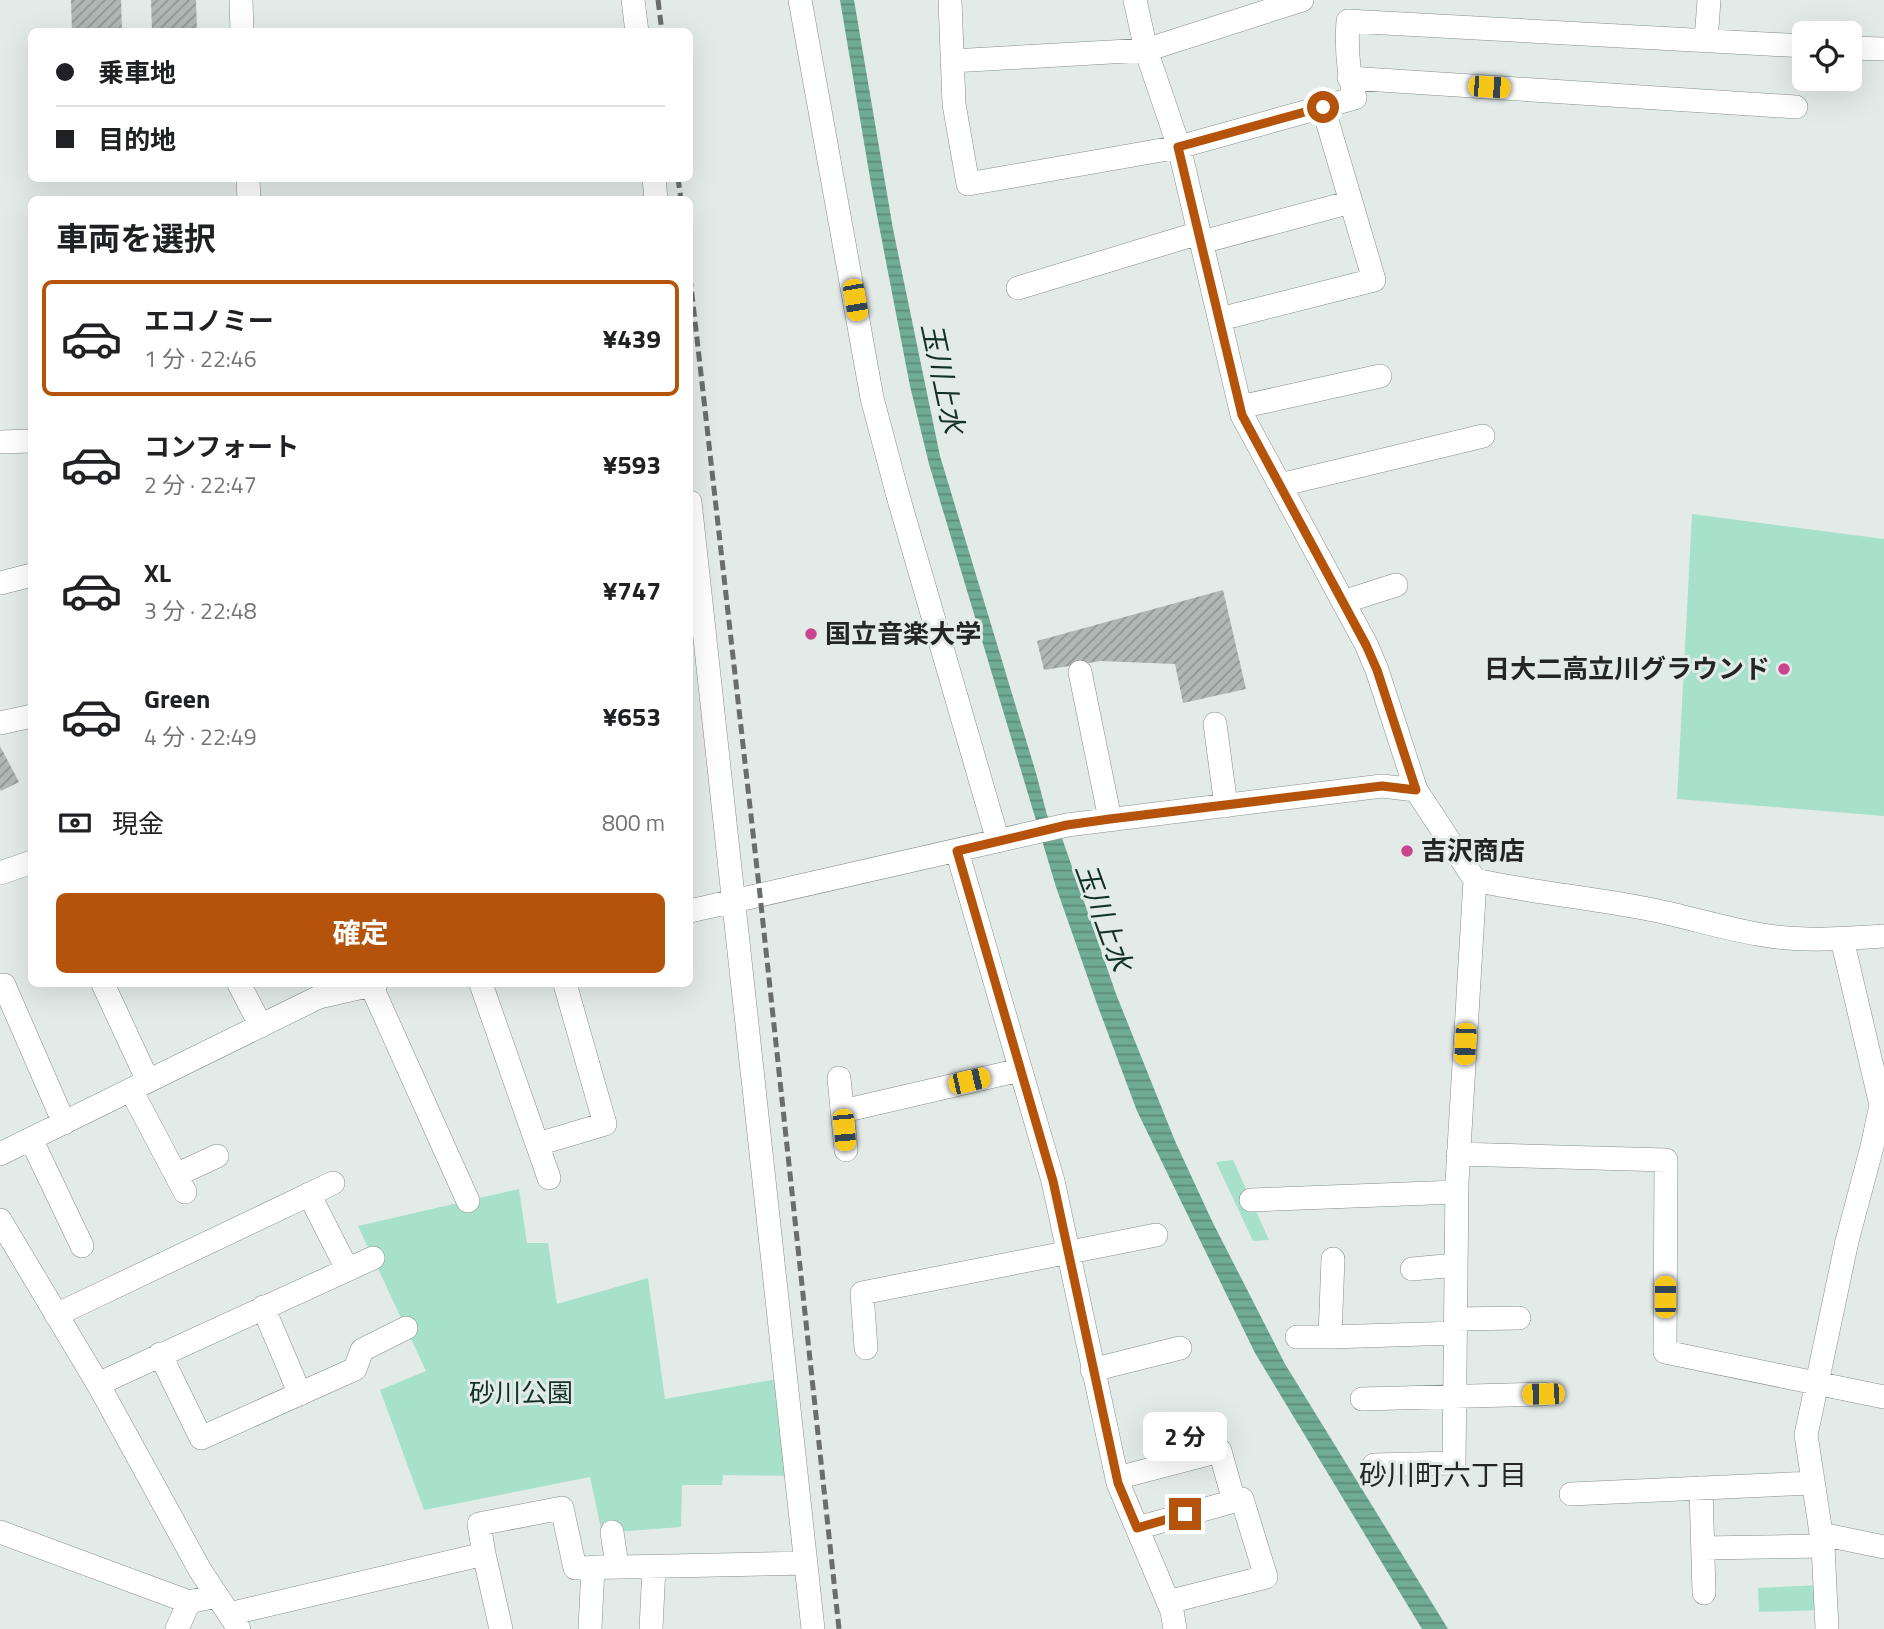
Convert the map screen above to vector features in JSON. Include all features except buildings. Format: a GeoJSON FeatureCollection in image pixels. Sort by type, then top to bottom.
{"type":"FeatureCollection","features":[{"type":"Feature","properties":{"kind":"street"},"geometry":{"type":"LineString","coordinates":[[241,0],[242,28]]}},
{"type":"Feature","properties":{"kind":"street"},"geometry":{"type":"LineString","coordinates":[[633,0],[636,28]]}},
{"type":"Feature","properties":{"kind":"street"},"geometry":{"type":"LineString","coordinates":[[800,0],[872,398],[998,841]]}},
{"type":"Feature","properties":{"kind":"street"},"geometry":{"type":"LineString","coordinates":[[950,0],[954,104],[968,184],[1178,147],[1354,98],[1349,78],[1345,10],[1706,41],[1792,45]]}},
{"type":"Feature","properties":{"kind":"street"},"geometry":{"type":"LineString","coordinates":[[1135,0],[1146,50],[1178,147],[1242,415],[1377,670],[1416,790],[1475,880],[1458,1154],[1454,1463],[1374,1465]]}},
{"type":"Feature","properties":{"kind":"street"},"geometry":{"type":"LineString","coordinates":[[952,61],[1146,50],[1302,0]]}},
{"type":"Feature","properties":{"kind":"street"},"geometry":{"type":"LineString","coordinates":[[1706,41],[1709,0]]}},
{"type":"Feature","properties":{"kind":"street"},"geometry":{"type":"LineString","coordinates":[[1862,48],[1884,49]]}},
{"type":"Feature","properties":{"kind":"street"},"geometry":{"type":"LineString","coordinates":[[1349,78],[1796,107]]}},
{"type":"Feature","properties":{"kind":"street"},"geometry":{"type":"LineString","coordinates":[[1220,319],[1374,280],[1323,107]]}},
{"type":"Feature","properties":{"kind":"street"},"geometry":{"type":"LineString","coordinates":[[1018,288],[1200,238],[1351,202]]}},
{"type":"Feature","properties":{"kind":"street"},"geometry":{"type":"LineString","coordinates":[[1240,407],[1380,376]]}},
{"type":"Feature","properties":{"kind":"street"},"geometry":{"type":"LineString","coordinates":[[1280,485],[1483,436]]}},
{"type":"Feature","properties":{"kind":"street"},"geometry":{"type":"LineString","coordinates":[[0,443],[28,441]]}},
{"type":"Feature","properties":{"kind":"street"},"geometry":{"type":"LineString","coordinates":[[693,530],[813,1629]]}},
{"type":"Feature","properties":{"kind":"street"},"geometry":{"type":"LineString","coordinates":[[0,583],[28,576]]}},
{"type":"Feature","properties":{"kind":"street"},"geometry":{"type":"LineString","coordinates":[[1343,602],[1396,585]]}},
{"type":"Feature","properties":{"kind":"street"},"geometry":{"type":"LineString","coordinates":[[1080,672],[1110,819]]}},
{"type":"Feature","properties":{"kind":"street"},"geometry":{"type":"LineString","coordinates":[[0,723],[28,717]]}},
{"type":"Feature","properties":{"kind":"street"},"geometry":{"type":"LineString","coordinates":[[1215,723],[1226,806]]}},
{"type":"Feature","properties":{"kind":"street"},"geometry":{"type":"LineString","coordinates":[[693,910],[1067,825],[1382,786],[1416,790]]}},
{"type":"Feature","properties":{"kind":"street"},"geometry":{"type":"LineString","coordinates":[[957,851],[1053,1181],[1117,1478],[1168,1602],[1175,1629]]}},
{"type":"Feature","properties":{"kind":"street"},"geometry":{"type":"LineString","coordinates":[[0,873],[28,863]]}},
{"type":"Feature","properties":{"kind":"street"},"geometry":{"type":"LineString","coordinates":[[1475,880],[1544,894],[1654,910],[1758,934],[1796,939],[1884,936]]}},
{"type":"Feature","properties":{"kind":"street"},"geometry":{"type":"LineString","coordinates":[[1827,1629],[1822,1540],[1806,1435],[1847,1241],[1883,1105],[1876,1053],[1842,939]]}},
{"type":"Feature","properties":{"kind":"street"},"geometry":{"type":"LineString","coordinates":[[4,985],[64,1123]]}},
{"type":"Feature","properties":{"kind":"street"},"geometry":{"type":"LineString","coordinates":[[104,987],[139,1085],[181,1183],[217,1156]]}},
{"type":"Feature","properties":{"kind":"street"},"geometry":{"type":"LineString","coordinates":[[241,987],[261,1026]]}},
{"type":"Feature","properties":{"kind":"street"},"geometry":{"type":"LineString","coordinates":[[2,1149],[31,1139],[261,1026],[318,990],[346,987]]}},
{"type":"Feature","properties":{"kind":"street"},"geometry":{"type":"LineString","coordinates":[[375,987],[468,1201]]}},
{"type":"Feature","properties":{"kind":"street"},"geometry":{"type":"LineString","coordinates":[[482,987],[549,1178]]}},
{"type":"Feature","properties":{"kind":"street"},"geometry":{"type":"LineString","coordinates":[[538,1144],[605,1124],[566,987]]}},
{"type":"Feature","properties":{"kind":"street"},"geometry":{"type":"LineString","coordinates":[[843,1111],[1020,1070]]}},
{"type":"Feature","properties":{"kind":"street"},"geometry":{"type":"LineString","coordinates":[[839,1078],[846,1150]]}},
{"type":"Feature","properties":{"kind":"street"},"geometry":{"type":"LineString","coordinates":[[31,1139],[82,1246]]}},
{"type":"Feature","properties":{"kind":"street"},"geometry":{"type":"LineString","coordinates":[[1458,1154],[1666,1160],[1665,1352],[1884,1397]]}},
{"type":"Feature","properties":{"kind":"street"},"geometry":{"type":"LineString","coordinates":[[56,1315],[333,1183]]}},
{"type":"Feature","properties":{"kind":"street"},"geometry":{"type":"LineString","coordinates":[[1251,1200],[1457,1192]]}},
{"type":"Feature","properties":{"kind":"street"},"geometry":{"type":"LineString","coordinates":[[309,1194],[346,1269]]}},
{"type":"Feature","properties":{"kind":"street"},"geometry":{"type":"LineString","coordinates":[[0,1220],[98,1384],[157,1495],[228,1613]]}},
{"type":"Feature","properties":{"kind":"street"},"geometry":{"type":"LineString","coordinates":[[866,1348],[862,1293],[1156,1235]]}},
{"type":"Feature","properties":{"kind":"street"},"geometry":{"type":"LineString","coordinates":[[98,1384],[373,1258]]}},
{"type":"Feature","properties":{"kind":"street"},"geometry":{"type":"LineString","coordinates":[[1330,1337],[1334,1259]]}},
{"type":"Feature","properties":{"kind":"street"},"geometry":{"type":"LineString","coordinates":[[1412,1269],[1456,1265]]}},
{"type":"Feature","properties":{"kind":"street"},"geometry":{"type":"LineString","coordinates":[[264,1307],[299,1394]]}},
{"type":"Feature","properties":{"kind":"street"},"geometry":{"type":"LineString","coordinates":[[1297,1337],[1330,1337],[1519,1318]]}},
{"type":"Feature","properties":{"kind":"street"},"geometry":{"type":"LineString","coordinates":[[160,1354],[201,1438],[355,1369],[362,1350],[406,1328]]}},
{"type":"Feature","properties":{"kind":"street"},"geometry":{"type":"LineString","coordinates":[[1092,1370],[1181,1348]]}},
{"type":"Feature","properties":{"kind":"street"},"geometry":{"type":"LineString","coordinates":[[1362,1399],[1543,1394]]}},
{"type":"Feature","properties":{"kind":"street"},"geometry":{"type":"LineString","coordinates":[[1117,1478],[1220,1451],[1234,1501]]}},
{"type":"Feature","properties":{"kind":"street"},"geometry":{"type":"LineString","coordinates":[[1571,1494],[1812,1483]]}},
{"type":"Feature","properties":{"kind":"street"},"geometry":{"type":"LineString","coordinates":[[1701,1488],[1704,1593]]}},
{"type":"Feature","properties":{"kind":"street"},"geometry":{"type":"LineString","coordinates":[[1137,1528],[1242,1499],[1266,1577],[1168,1602]]}},
{"type":"Feature","properties":{"kind":"street"},"geometry":{"type":"LineString","coordinates":[[501,1629],[479,1524],[562,1508],[575,1567],[806,1563]]}},
{"type":"Feature","properties":{"kind":"street"},"geometry":{"type":"LineString","coordinates":[[0,1532],[189,1602],[228,1613],[484,1554]]}},
{"type":"Feature","properties":{"kind":"street"},"geometry":{"type":"LineString","coordinates":[[612,1532],[617,1566]]}},
{"type":"Feature","properties":{"kind":"street"},"geometry":{"type":"LineString","coordinates":[[1703,1548],[1822,1540],[1884,1547]]}},
{"type":"Feature","properties":{"kind":"street"},"geometry":{"type":"LineString","coordinates":[[590,1629],[593,1567]]}},
{"type":"Feature","properties":{"kind":"street"},"geometry":{"type":"LineString","coordinates":[[651,1629],[654,1567]]}},
{"type":"Feature","properties":{"kind":"street"},"geometry":{"type":"LineString","coordinates":[[177,1629],[189,1602]]}},
{"type":"Feature","properties":{"kind":"green space","name":"日大二高立川グラウンド"},"geometry":{"type":"Polygon","coordinates":[[[1692,514],[1884,539],[1884,816],[1677,799],[1692,514]]]}},
{"type":"Feature","properties":{"kind":"green space"},"geometry":{"type":"Polygon","coordinates":[[[1233,1160],[1269,1240],[1253,1241],[1216,1162],[1233,1160]]]}},
{"type":"Feature","properties":{"kind":"green space","name":"砂川公園"},"geometry":{"type":"Polygon","coordinates":[[[519,1189],[527,1243],[548,1243],[557,1304],[648,1278],[665,1399],[777,1379],[789,1476],[723,1475],[722,1485],[682,1485],[681,1527],[602,1533],[590,1477],[424,1510],[380,1390],[426,1371],[358,1226],[519,1189]]]}},
{"type":"Feature","properties":{"kind":"green space"},"geometry":{"type":"Polygon","coordinates":[[[1820,1585],[1821,1610],[1759,1612],[1758,1588],[1820,1585]]]}},
{"type":"Feature","properties":{"kind":"shaded area"},"geometry":{"type":"Polygon","coordinates":[[[840,0],[854,0],[893,229],[940,456],[1047,815],[1062,838],[1116,994],[1175,1141],[1212,1221],[1285,1364],[1448,1629],[1422,1629],[1255,1353],[1137,1111],[1097,1004],[1056,887],[929,464],[910,386],[871,184],[840,0]]]}},
{"type":"Feature","properties":{"kind":"railway"},"geometry":{"type":"LineString","coordinates":[[658,0],[662,28]]}},
{"type":"Feature","properties":{"kind":"railway"},"geometry":{"type":"LineString","coordinates":[[679,182],[680,196]]}},
{"type":"Feature","properties":{"kind":"railway"},"geometry":{"type":"LineString","coordinates":[[693,303],[839,1629]]}},
{"type":"Feature","properties":{"kind":"place","name":"国立音楽大学"},"geometry":{"type":"Point","coordinates":[811,634]}},
{"type":"Feature","properties":{"kind":"place","name":"日大二高立川グラウンド"},"geometry":{"type":"Point","coordinates":[1784,669]}},
{"type":"Feature","properties":{"kind":"place","name":"吉沢商店"},"geometry":{"type":"Point","coordinates":[1407,851]}},
{"type":"Feature","properties":{"kind":"district","name":"砂川町六丁目"},"geometry":{"type":"Point","coordinates":[1443,1475]}},
{"type":"Feature","properties":{"kind":"route"},"geometry":{"type":"LineString","coordinates":[[1185,1514],[1137,1528],[1118,1483],[1053,1181],[957,851],[1067,825],[1110,819],[1382,786],[1416,790],[1377,670],[1366,645],[1242,415],[1178,147],[1323,107]]}},
{"type":"Feature","properties":{"kind":"water label","name":"玉川上水"},"geometry":{"type":"Point","coordinates":[943,378]}},
{"type":"Feature","properties":{"kind":"water label","name":"玉川上水"},"geometry":{"type":"Point","coordinates":[1104,917]}}]}
